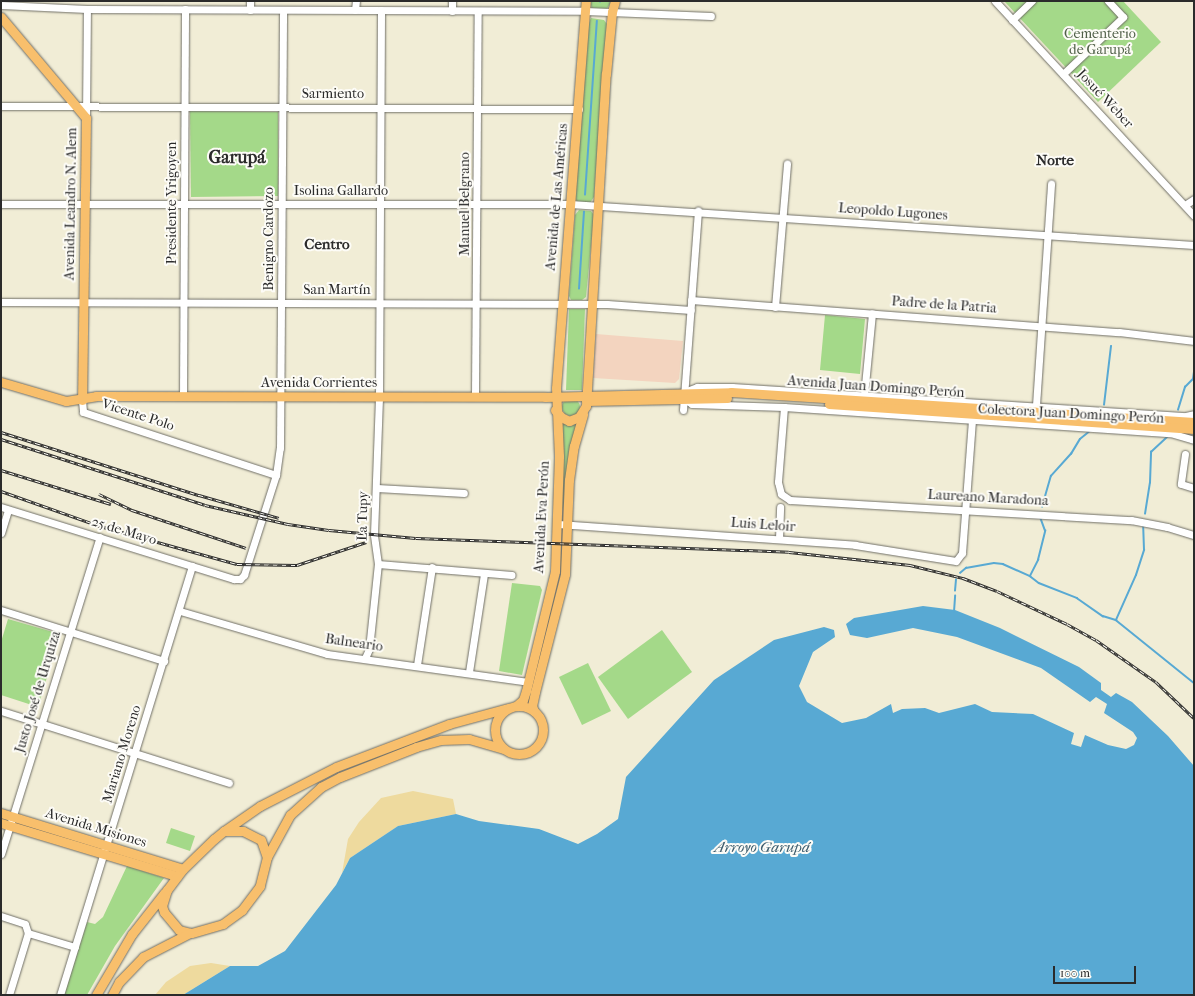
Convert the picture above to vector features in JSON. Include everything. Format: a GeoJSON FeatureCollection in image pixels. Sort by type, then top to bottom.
{"type":"FeatureCollection","features":[{"type":"Feature","properties":{"kind":"main road","name":"Avenida de Las Américas"},"geometry":{"type":"LineString","coordinates":[[556,395],[570,204],[579,109],[586,1]]}},
{"type":"Feature","properties":{"kind":"main road"},"geometry":{"type":"LineString","coordinates":[[586,398],[590,304],[597,205],[612,12],[615,1]]}},
{"type":"Feature","properties":{"kind":"main road"},"geometry":{"type":"LineString","coordinates":[[1,17],[86,118]]}},
{"type":"Feature","properties":{"kind":"main road","name":"Avenida Leandro N. Alem"},"geometry":{"type":"LineString","coordinates":[[82,400],[86,118]]}},
{"type":"Feature","properties":{"kind":"main road","name":"Vicente Polo"},"geometry":{"type":"LineString","coordinates":[[1,382],[66,401],[82,400]]}},
{"type":"Feature","properties":{"kind":"main road","name":"Avenida Corrientes"},"geometry":{"type":"LineString","coordinates":[[82,400],[96,396],[379,397],[556,395]]}},
{"type":"Feature","properties":{"kind":"main road","name":"Avenida Juan Domingo Perón"},"geometry":{"type":"LineString","coordinates":[[556,395],[586,398],[684,395],[785,395],[1194,422]]}},
{"type":"Feature","properties":{"kind":"main road","name":"Avenida Eva Perón"},"geometry":{"type":"LineString","coordinates":[[534,711],[532,706],[535,692],[564,579],[559,456],[555,410],[556,395]]}},
{"type":"Feature","properties":{"kind":"main road","name":"Avenida Juan Domingo Perón"},"geometry":{"type":"LineString","coordinates":[[684,395],[784,400],[1194,429]]}},
{"type":"Feature","properties":{"kind":"main road","name":"Avenida Eva Perón"},"geometry":{"type":"LineString","coordinates":[[512,707],[523,700],[553,582],[573,453],[586,398]]}},
{"type":"Feature","properties":{"kind":"main road"},"geometry":{"type":"LineString","coordinates":[[555,410],[561,417],[569,421],[583,412]]}},
{"type":"Feature","properties":{"kind":"main road"},"geometry":{"type":"LineString","coordinates":[[503,749],[497,742],[495,731],[498,718],[512,707]]}},
{"type":"Feature","properties":{"kind":"main road"},"geometry":{"type":"LineString","coordinates":[[96,995],[132,934],[180,873],[224,831],[260,806],[336,767],[449,724],[512,707],[534,711],[543,724],[542,740],[537,747],[524,754],[510,753],[503,749],[469,739],[441,740],[416,747],[331,781],[290,815],[267,857],[260,886],[242,910],[218,926],[191,933],[143,957],[119,982],[112,995]]}},
{"type":"Feature","properties":{"kind":"main road","name":"Avenida Misiones"},"geometry":{"type":"LineString","coordinates":[[1,813],[107,846],[180,873]]}},
{"type":"Feature","properties":{"kind":"main road","name":"Avenida Misiones"},"geometry":{"type":"LineString","coordinates":[[5,825],[104,856],[180,873]]}},
{"type":"Feature","properties":{"kind":"main road"},"geometry":{"type":"LineString","coordinates":[[224,831],[243,831],[255,835],[261,840],[267,857]]}},
{"type":"Feature","properties":{"kind":"main road"},"geometry":{"type":"LineString","coordinates":[[167,890],[162,906],[167,918],[179,930],[191,933]]}},
{"type":"Feature","properties":{"kind":"street"},"geometry":{"type":"LineString","coordinates":[[250,1],[250,10]]}},
{"type":"Feature","properties":{"kind":"street"},"geometry":{"type":"LineString","coordinates":[[355,10],[356,1]]}},
{"type":"Feature","properties":{"kind":"street"},"geometry":{"type":"LineString","coordinates":[[452,1],[452,11]]}},
{"type":"Feature","properties":{"kind":"street","name":"Josué Weber"},"geometry":{"type":"LineString","coordinates":[[995,1],[1194,216]]}},
{"type":"Feature","properties":{"kind":"street"},"geometry":{"type":"LineString","coordinates":[[1012,20],[1032,1]]}},
{"type":"Feature","properties":{"kind":"street"},"geometry":{"type":"LineString","coordinates":[[1063,74],[1123,17],[1108,1]]}},
{"type":"Feature","properties":{"kind":"street"},"geometry":{"type":"LineString","coordinates":[[1,5],[87,9],[585,11],[711,16]]}},
{"type":"Feature","properties":{"kind":"street","name":"Avenida Leandro N. Alem"},"geometry":{"type":"LineString","coordinates":[[86,118],[87,9]]}},
{"type":"Feature","properties":{"kind":"street","name":"Presidente Yrigoyen"},"geometry":{"type":"LineString","coordinates":[[183,396],[186,9]]}},
{"type":"Feature","properties":{"kind":"street","name":"Benigno Cardozo"},"geometry":{"type":"LineString","coordinates":[[281,397],[283,10]]}},
{"type":"Feature","properties":{"kind":"street","name":"La Tupy"},"geometry":{"type":"LineString","coordinates":[[366,658],[369,649],[378,564],[374,534],[377,488],[379,397],[381,10]]}},
{"type":"Feature","properties":{"kind":"street","name":"Manuel Belgrano"},"geometry":{"type":"LineString","coordinates":[[475,396],[479,204],[478,11]]}},
{"type":"Feature","properties":{"kind":"street","name":"Sarmiento"},"geometry":{"type":"LineString","coordinates":[[1,106],[185,105],[579,109]]}},
{"type":"Feature","properties":{"kind":"street"},"geometry":{"type":"LineString","coordinates":[[776,307],[787,163]]}},
{"type":"Feature","properties":{"kind":"street"},"geometry":{"type":"LineString","coordinates":[[1036,405],[1050,184]]}},
{"type":"Feature","properties":{"kind":"street"},"geometry":{"type":"LineString","coordinates":[[1185,205],[1194,199]]}},
{"type":"Feature","properties":{"kind":"street","name":"Isolina Gallardo"},"geometry":{"type":"LineString","coordinates":[[1,204],[597,205]]}},
{"type":"Feature","properties":{"kind":"street","name":"Leopoldo Lugones"},"geometry":{"type":"LineString","coordinates":[[597,205],[1191,245]]}},
{"type":"Feature","properties":{"kind":"street"},"geometry":{"type":"LineString","coordinates":[[683,410],[698,212]]}},
{"type":"Feature","properties":{"kind":"street","name":"Padre de la Patria"},"geometry":{"type":"LineString","coordinates":[[691,300],[1042,325],[1194,341]]}},
{"type":"Feature","properties":{"kind":"street","name":"San Martín"},"geometry":{"type":"LineString","coordinates":[[1,302],[590,304]]}},
{"type":"Feature","properties":{"kind":"street"},"geometry":{"type":"LineString","coordinates":[[590,304],[690,310]]}},
{"type":"Feature","properties":{"kind":"street"},"geometry":{"type":"LineString","coordinates":[[864,395],[872,313]]}},
{"type":"Feature","properties":{"kind":"street","name":"Colectora Juan Domingo Perón"},"geometry":{"type":"LineString","coordinates":[[1194,414],[1186,416],[1036,405],[732,387],[697,387],[684,395],[692,404],[784,407],[972,421],[1170,433],[1194,440]]}},
{"type":"Feature","properties":{"kind":"street"},"geometry":{"type":"LineString","coordinates":[[276,474],[281,397]]}},
{"type":"Feature","properties":{"kind":"street","name":"Vicente Polo"},"geometry":{"type":"LineString","coordinates":[[82,400],[83,412],[276,474]]}},
{"type":"Feature","properties":{"kind":"street","name":"Laureano Maradona"},"geometry":{"type":"LineString","coordinates":[[784,407],[778,482],[781,494],[790,500],[1146,522],[1194,535]]}},
{"type":"Feature","properties":{"kind":"street"},"geometry":{"type":"LineString","coordinates":[[965,510],[972,421]]}},
{"type":"Feature","properties":{"kind":"street"},"geometry":{"type":"LineString","coordinates":[[1185,454],[1181,484],[1194,488]]}},
{"type":"Feature","properties":{"kind":"street","name":"25 de Mayo"},"geometry":{"type":"LineString","coordinates":[[5,508],[240,580],[248,566],[276,474]]}},
{"type":"Feature","properties":{"kind":"street"},"geometry":{"type":"LineString","coordinates":[[377,488],[464,493]]}},
{"type":"Feature","properties":{"kind":"street"},"geometry":{"type":"LineString","coordinates":[[778,539],[780,507]]}},
{"type":"Feature","properties":{"kind":"street"},"geometry":{"type":"LineString","coordinates":[[1,533],[5,508]]}},
{"type":"Feature","properties":{"kind":"street","name":"Luis Leloir"},"geometry":{"type":"LineString","coordinates":[[562,524],[855,545],[956,561],[962,553],[965,510]]}},
{"type":"Feature","properties":{"kind":"street","name":"Justo José de Urquiza"},"geometry":{"type":"LineString","coordinates":[[1,854],[5,825],[13,817],[100,537]]}},
{"type":"Feature","properties":{"kind":"street"},"geometry":{"type":"LineString","coordinates":[[378,564],[432,566],[484,574],[512,575]]}},
{"type":"Feature","properties":{"kind":"street","name":"Mariano Moreno"},"geometry":{"type":"LineString","coordinates":[[60,995],[180,612],[192,566]]}},
{"type":"Feature","properties":{"kind":"street"},"geometry":{"type":"LineString","coordinates":[[417,665],[432,566]]}},
{"type":"Feature","properties":{"kind":"street"},"geometry":{"type":"LineString","coordinates":[[469,672],[484,574]]}},
{"type":"Feature","properties":{"kind":"street"},"geometry":{"type":"LineString","coordinates":[[1,610],[164,661]]}},
{"type":"Feature","properties":{"kind":"street","name":"Balneario"},"geometry":{"type":"LineString","coordinates":[[180,612],[327,654],[469,672],[528,682]]}},
{"type":"Feature","properties":{"kind":"street"},"geometry":{"type":"LineString","coordinates":[[1,711],[229,783]]}},
{"type":"Feature","properties":{"kind":"street"},"geometry":{"type":"LineString","coordinates":[[1,916],[25,924],[28,933],[9,995]]}},
{"type":"Feature","properties":{"kind":"street"},"geometry":{"type":"LineString","coordinates":[[28,933],[75,947]]}},
{"type":"Feature","properties":{"kind":"shaded area"},"geometry":{"type":"Polygon","coordinates":[[[596,334],[683,341],[679,379],[675,383],[593,378],[596,334]]]}},
{"type":"Feature","properties":{"kind":"green space"},"geometry":{"type":"Polygon","coordinates":[[[590,1],[612,1],[606,10],[592,9],[590,1]]]}},
{"type":"Feature","properties":{"kind":"green space","name":"Cementerio de Garupá"},"geometry":{"type":"Polygon","coordinates":[[[1004,1],[1123,1],[1161,42],[1098,102],[1004,1]]]}},
{"type":"Feature","properties":{"kind":"green space"},"geometry":{"type":"Polygon","coordinates":[[[591,18],[604,20],[607,24],[594,197],[590,203],[579,204],[575,198],[588,25],[591,18]]]}},
{"type":"Feature","properties":{"kind":"green space"},"geometry":{"type":"Polygon","coordinates":[[[190,111],[278,112],[278,196],[191,197],[190,111]]]}},
{"type":"Feature","properties":{"kind":"green space"},"geometry":{"type":"Polygon","coordinates":[[[579,210],[591,211],[594,215],[586,297],[582,300],[571,300],[569,296],[575,215],[579,210]]]}},
{"type":"Feature","properties":{"kind":"green space"},"geometry":{"type":"Polygon","coordinates":[[[569,309],[585,309],[582,390],[566,390],[569,309]]]}},
{"type":"Feature","properties":{"kind":"green space"},"geometry":{"type":"Polygon","coordinates":[[[825,315],[865,319],[860,374],[820,370],[825,315]]]}},
{"type":"Feature","properties":{"kind":"green space"},"geometry":{"type":"Polygon","coordinates":[[[571,398],[577,401],[580,407],[577,413],[571,416],[565,413],[562,407],[565,401],[571,398]]]}},
{"type":"Feature","properties":{"kind":"green space"},"geometry":{"type":"Polygon","coordinates":[[[562,421],[577,422],[563,509],[561,508],[562,421]]]}},
{"type":"Feature","properties":{"kind":"green space"},"geometry":{"type":"Polygon","coordinates":[[[512,583],[540,586],[542,590],[522,675],[499,671],[512,583]]]}},
{"type":"Feature","properties":{"kind":"green space"},"geometry":{"type":"Polygon","coordinates":[[[8,619],[60,634],[38,707],[1,695],[1,642],[8,619]]]}},
{"type":"Feature","properties":{"kind":"green space"},"geometry":{"type":"Polygon","coordinates":[[[662,630],[692,672],[628,719],[598,677],[662,630]]]}},
{"type":"Feature","properties":{"kind":"green space"},"geometry":{"type":"Polygon","coordinates":[[[588,663],[611,711],[582,725],[559,677],[588,663]]]}},
{"type":"Feature","properties":{"kind":"green space"},"geometry":{"type":"Polygon","coordinates":[[[171,828],[195,836],[190,851],[166,843],[171,828]]]}},
{"type":"Feature","properties":{"kind":"green space"},"geometry":{"type":"Polygon","coordinates":[[[127,866],[164,878],[115,946],[87,995],[64,995],[87,922],[95,924],[103,917],[127,866]]]}},
{"type":"Feature","properties":{"kind":"sand"},"geometry":{"type":"Polygon","coordinates":[[[413,791],[453,799],[456,814],[398,826],[350,858],[342,873],[348,839],[359,822],[381,798],[413,791]]]}},
{"type":"Feature","properties":{"kind":"sand"},"geometry":{"type":"Polygon","coordinates":[[[211,963],[230,966],[183,995],[155,995],[166,982],[190,966],[211,963]]]}},
{"type":"Feature","properties":{"kind":"water","name":"Arroyo Garupá"},"geometry":{"type":"Polygon","coordinates":[[[923,606],[955,610],[1000,628],[1079,667],[1101,683],[1101,690],[1111,697],[1116,693],[1132,702],[1168,736],[1194,766],[1194,995],[183,995],[230,966],[258,966],[285,951],[336,885],[350,858],[398,826],[456,814],[479,821],[539,829],[578,844],[597,834],[618,819],[626,777],[714,680],[774,640],[824,627],[834,630],[835,637],[813,652],[799,686],[807,702],[842,723],[866,718],[891,704],[893,713],[902,709],[925,708],[939,713],[975,704],[992,712],[1033,714],[1074,733],[1071,744],[1081,747],[1085,735],[1108,745],[1126,749],[1134,745],[1137,738],[1133,732],[1104,713],[1107,704],[1096,697],[1090,702],[1041,668],[957,637],[913,628],[867,638],[850,635],[846,624],[854,618],[923,606]]]}},
{"type":"Feature","properties":{"kind":"waterway"},"geometry":{"type":"LineString","coordinates":[[585,195],[597,21]]}},
{"type":"Feature","properties":{"kind":"waterway"},"geometry":{"type":"LineString","coordinates":[[579,289],[584,212]]}},
{"type":"Feature","properties":{"kind":"waterway"},"geometry":{"type":"LineString","coordinates":[[1104,405],[1111,346]]}},
{"type":"Feature","properties":{"kind":"waterway"},"geometry":{"type":"LineString","coordinates":[[1178,410],[1185,387],[1193,379],[1194,372]]}},
{"type":"Feature","properties":{"kind":"waterway"},"geometry":{"type":"LineString","coordinates":[[1042,507],[1051,476],[1071,454],[1080,439],[1090,431]]}},
{"type":"Feature","properties":{"kind":"waterway"},"geometry":{"type":"LineString","coordinates":[[1145,514],[1150,483],[1151,452],[1168,436]]}},
{"type":"Feature","properties":{"kind":"waterway"},"geometry":{"type":"LineString","coordinates":[[960,573],[966,568],[994,563],[1003,564],[1030,576],[1038,560],[1045,531],[1040,517]]}},
{"type":"Feature","properties":{"kind":"waterway"},"geometry":{"type":"LineString","coordinates":[[1116,620],[1136,575],[1144,550],[1143,525]]}},
{"type":"Feature","properties":{"kind":"waterway"},"geometry":{"type":"LineString","coordinates":[[1030,576],[1039,583],[1077,598],[1103,616],[1116,620],[1194,683]]}},
{"type":"Feature","properties":{"kind":"waterway"},"geometry":{"type":"LineString","coordinates":[[955,591],[956,580]]}},
{"type":"Feature","properties":{"kind":"waterway"},"geometry":{"type":"LineString","coordinates":[[954,612],[955,596]]}},
{"type":"Feature","properties":{"kind":"railway"},"geometry":{"type":"LineString","coordinates":[[1,432],[199,495],[279,518]]}},
{"type":"Feature","properties":{"kind":"railway"},"geometry":{"type":"LineString","coordinates":[[1,439],[205,505],[288,524],[329,530],[416,538],[789,552],[910,565],[963,578],[997,591],[1067,624],[1096,640],[1156,682],[1194,718]]}},
{"type":"Feature","properties":{"kind":"railway"},"geometry":{"type":"LineString","coordinates":[[1,470],[111,504]]}},
{"type":"Feature","properties":{"kind":"railway"},"geometry":{"type":"LineString","coordinates":[[1,491],[100,526],[237,564],[297,565],[366,542]]}},
{"type":"Feature","properties":{"kind":"railway"},"geometry":{"type":"LineString","coordinates":[[99,494],[132,510],[246,548]]}},
{"type":"Feature","properties":{"kind":"district","name":"Garupá"},"geometry":{"type":"Point","coordinates":[237,158]}},
{"type":"Feature","properties":{"kind":"district","name":"Norte"},"geometry":{"type":"Point","coordinates":[1055,161]}},
{"type":"Feature","properties":{"kind":"district","name":"Centro"},"geometry":{"type":"Point","coordinates":[327,245]}}]}
